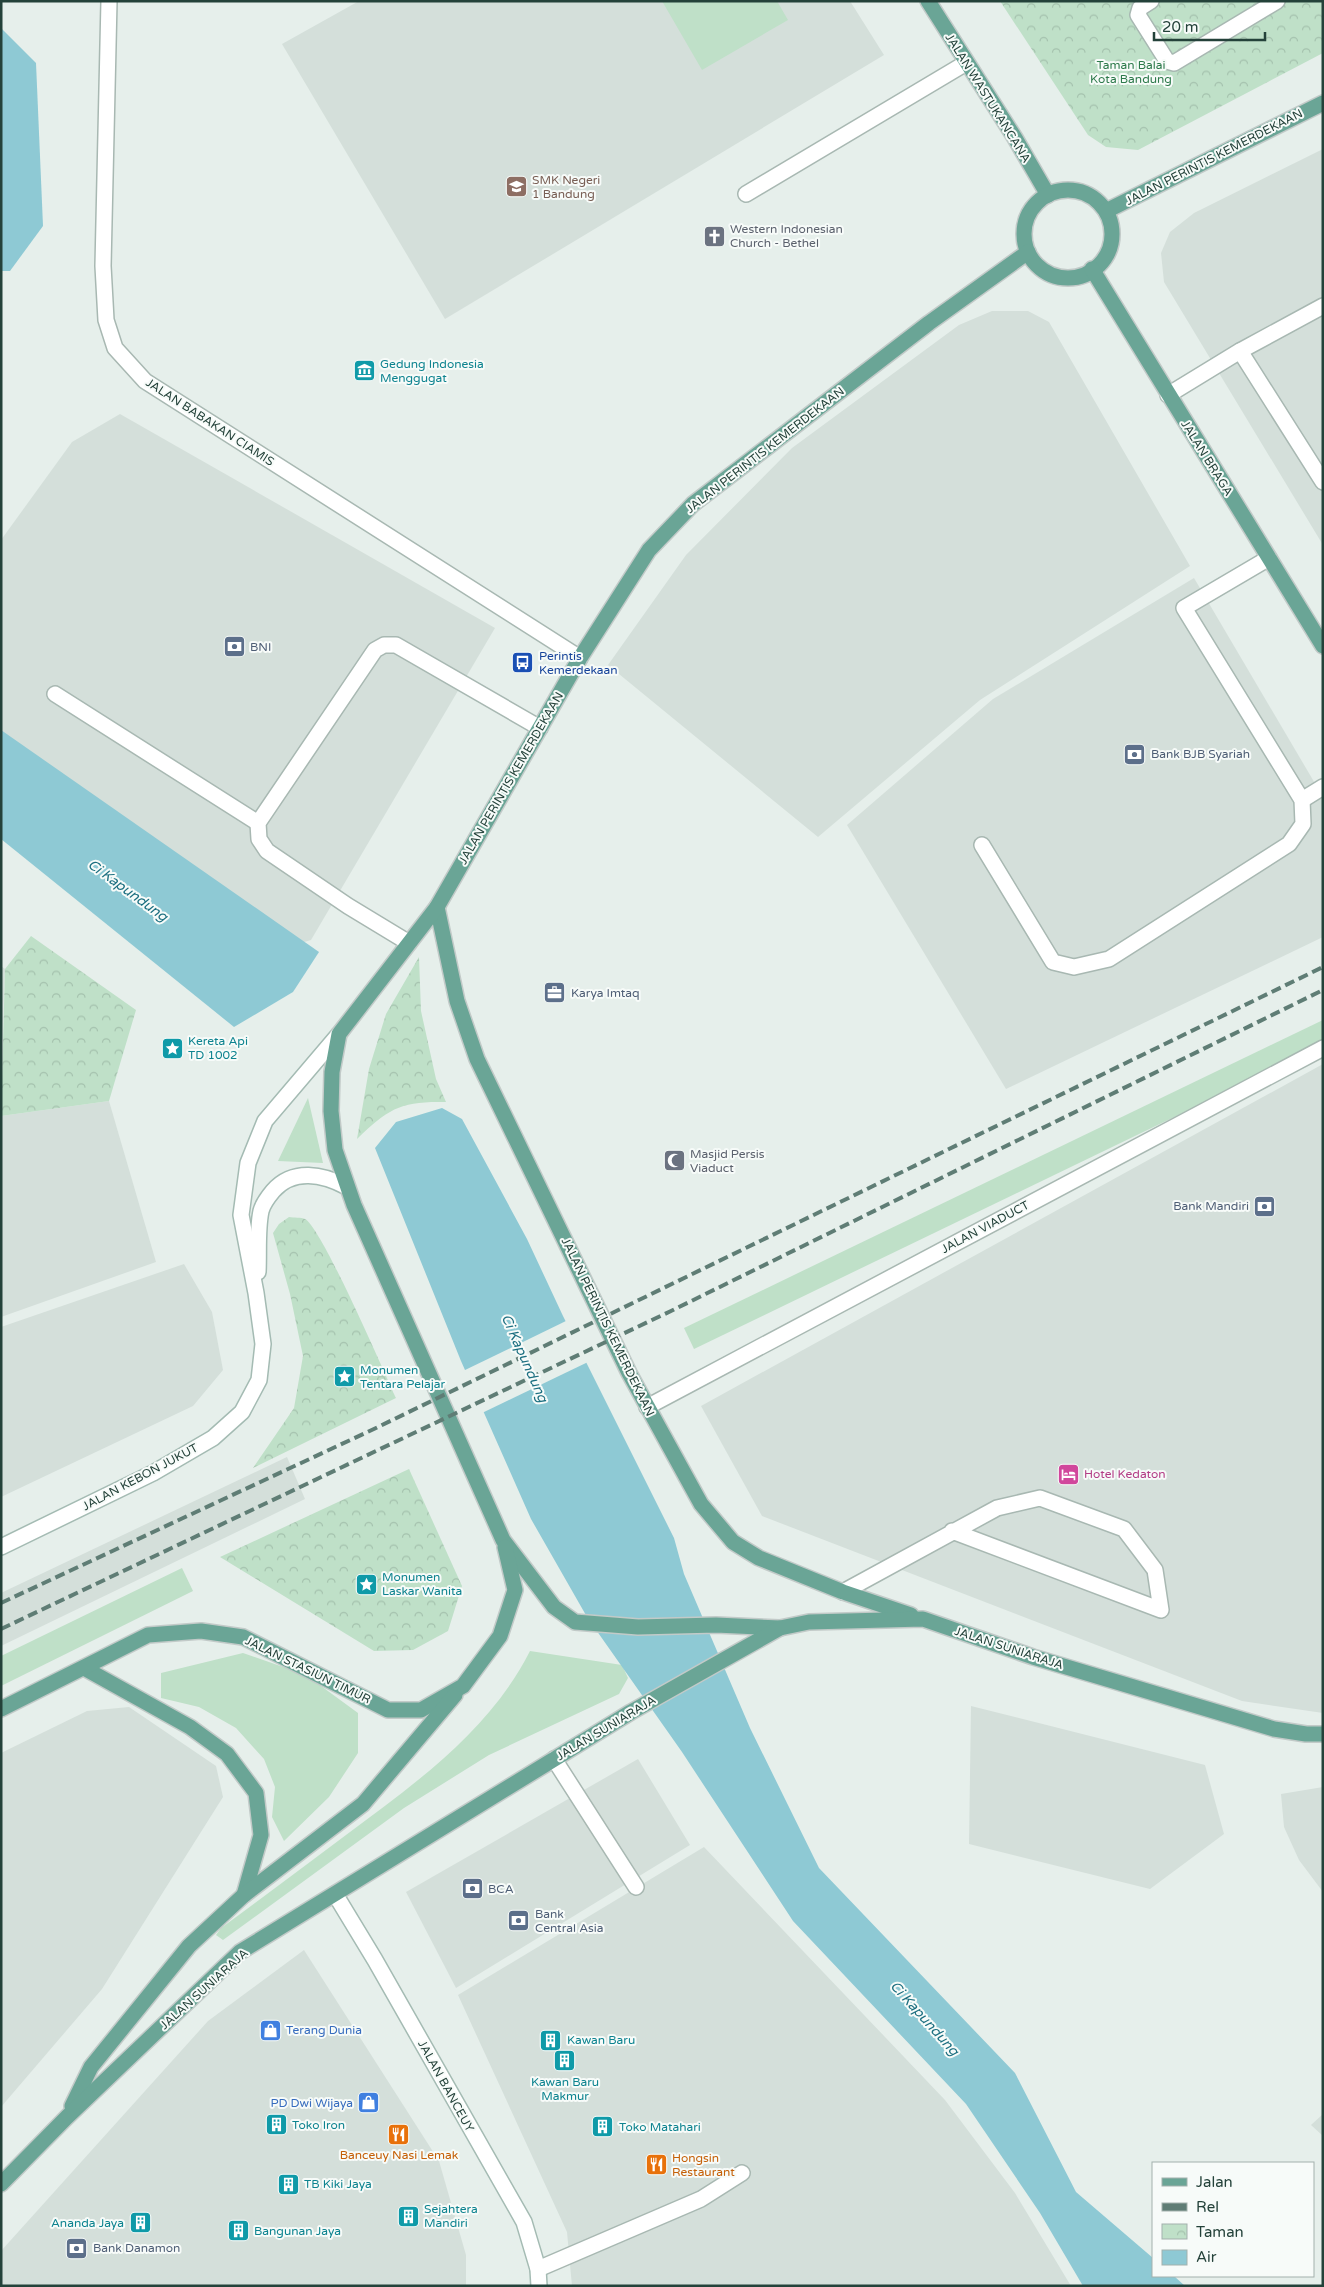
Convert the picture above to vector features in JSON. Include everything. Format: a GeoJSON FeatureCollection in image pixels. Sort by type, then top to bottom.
{"type":"FeatureCollection","features":[{"type":"Feature","properties":{"kind":"main road","name":"JALAN WASTUKANCANA"},"geometry":{"type":"LineString","coordinates":[[928,1],[1015,138],[1048,195]]}},
{"type":"Feature","properties":{"kind":"main road","name":"JALAN PERINTIS KEMERDEKAAN"},"geometry":{"type":"LineString","coordinates":[[1106,211],[1323,103]]}},
{"type":"Feature","properties":{"kind":"main road"},"geometry":{"type":"LineString","coordinates":[[1064,190],[1081,192],[1095,199],[1106,211],[1111,224],[1112,237],[1103,261],[1092,269],[1069,278],[1055,276],[1044,271],[1035,263],[1028,252],[1024,240],[1024,226],[1037,202],[1048,195],[1064,190]]}},
{"type":"Feature","properties":{"kind":"main road","name":"JALAN PERINTIS KEMERDEKAAN"},"geometry":{"type":"LineString","coordinates":[[780,1628],[716,1625],[638,1627],[575,1622],[554,1607],[503,1540],[347,1187],[335,1150],[330,1111],[332,1072],[339,1034],[437,907],[580,658],[649,550],[693,504],[929,323],[1028,252]]}},
{"type":"Feature","properties":{"kind":"main road","name":"JALAN BRAGA"},"geometry":{"type":"LineString","coordinates":[[1092,269],[1168,396],[1323,646]]}},
{"type":"Feature","properties":{"kind":"main road","name":"JALAN PERINTIS KEMERDEKAAN"},"geometry":{"type":"LineString","coordinates":[[437,907],[457,1001],[477,1059],[647,1407],[701,1504],[733,1542],[759,1558],[843,1592],[922,1619]]}},
{"type":"Feature","properties":{"kind":"main road","name":"JALAN STASIUN TIMUR"},"geometry":{"type":"LineString","coordinates":[[1,1709],[148,1635],[201,1631],[243,1637],[388,1710],[422,1710],[463,1686],[500,1636],[515,1590],[503,1540]]}},
{"type":"Feature","properties":{"kind":"main road","name":"JALAN SUNIARAJA"},"geometry":{"type":"LineString","coordinates":[[1,2184],[67,2117],[240,1952],[631,1712],[780,1628],[818,1621],[922,1619],[1033,1657],[1274,1729],[1306,1734],[1323,1734]]}},
{"type":"Feature","properties":{"kind":"main road"},"geometry":{"type":"LineString","coordinates":[[84,1668],[190,1727],[227,1754],[256,1793],[261,1835],[244,1895]]}},
{"type":"Feature","properties":{"kind":"main road"},"geometry":{"type":"LineString","coordinates":[[67,2117],[91,2067],[189,1946],[244,1895],[363,1804],[463,1686]]}},
{"type":"Feature","properties":{"kind":"street","name":"JALAN BABAKAN CIAMIS"},"geometry":{"type":"LineString","coordinates":[[109,1],[103,266],[106,320],[115,348],[145,381],[580,658]]}},
{"type":"Feature","properties":{"kind":"street"},"geometry":{"type":"LineString","coordinates":[[1151,1],[1140,8],[1138,15],[1167,62],[1174,64],[1277,1]]}},
{"type":"Feature","properties":{"kind":"street"},"geometry":{"type":"LineString","coordinates":[[746,194],[966,63]]}},
{"type":"Feature","properties":{"kind":"street"},"geometry":{"type":"LineString","coordinates":[[1168,396],[1240,351],[1323,306]]}},
{"type":"Feature","properties":{"kind":"street"},"geometry":{"type":"LineString","coordinates":[[1240,351],[1323,482]]}},
{"type":"Feature","properties":{"kind":"street"},"geometry":{"type":"LineString","coordinates":[[982,845],[1053,962],[1074,967],[1109,959],[1289,844],[1303,824],[1302,800],[1184,608],[1268,558]]}},
{"type":"Feature","properties":{"kind":"street"},"geometry":{"type":"LineString","coordinates":[[409,943],[348,906],[267,851],[259,839],[258,823],[376,650],[384,645],[396,645],[540,728]]}},
{"type":"Feature","properties":{"kind":"street"},"geometry":{"type":"LineString","coordinates":[[54,694],[258,823]]}},
{"type":"Feature","properties":{"kind":"street"},"geometry":{"type":"LineString","coordinates":[[1302,800],[1323,787]]}},
{"type":"Feature","properties":{"kind":"street","name":"JALAN KEBON JUKUT"},"geometry":{"type":"LineString","coordinates":[[1,1547],[153,1473],[213,1438],[242,1412],[259,1380],[263,1344],[256,1293],[241,1215],[248,1163],[265,1121],[339,1034]]}},
{"type":"Feature","properties":{"kind":"street","name":"JALAN VIADUCT"},"geometry":{"type":"LineString","coordinates":[[647,1407],[1323,1048]]}},
{"type":"Feature","properties":{"kind":"street","name":"JALAN KEBON JUKUT"},"geometry":{"type":"LineString","coordinates":[[256,1293],[261,1210],[267,1198],[277,1187],[288,1180],[301,1176],[324,1177],[347,1187]]}},
{"type":"Feature","properties":{"kind":"street"},"geometry":{"type":"LineString","coordinates":[[843,1592],[952,1531],[997,1508],[1040,1498],[1124,1529],[1156,1570],[1161,1610],[952,1531]]}},
{"type":"Feature","properties":{"kind":"street"},"geometry":{"type":"LineString","coordinates":[[554,1759],[636,1888]]}},
{"type":"Feature","properties":{"kind":"street","name":"JALAN BANCEUY"},"geometry":{"type":"LineString","coordinates":[[335,1894],[376,1960],[524,2222],[538,2269],[539,2286]]}},
{"type":"Feature","properties":{"kind":"street"},"geometry":{"type":"LineString","coordinates":[[538,2269],[701,2200],[742,2173]]}},
{"type":"Feature","properties":{"kind":"shaded area","name":"SMK Negeri 1 Bandung"},"geometry":{"type":"Polygon","coordinates":[[[359,1],[850,1],[884,55],[445,319],[282,44],[359,1]]]}},
{"type":"Feature","properties":{"kind":"shaded area"},"geometry":{"type":"Polygon","coordinates":[[[1323,149],[1323,545],[1164,282],[1161,253],[1170,232],[1194,213],[1323,149]]]}},
{"type":"Feature","properties":{"kind":"shaded area"},"geometry":{"type":"Polygon","coordinates":[[[992,311],[1028,311],[1049,322],[1190,566],[980,700],[818,837],[608,665],[686,555],[792,448],[959,325],[992,311]]]}},
{"type":"Feature","properties":{"kind":"shaded area"},"geometry":{"type":"Polygon","coordinates":[[[120,414],[495,628],[311,940],[284,948],[1,765],[1,540],[72,442],[120,414]]]}},
{"type":"Feature","properties":{"kind":"shaded area"},"geometry":{"type":"Polygon","coordinates":[[[1194,578],[1323,797],[1323,937],[1006,1089],[847,825],[993,699],[1194,578]]]}},
{"type":"Feature","properties":{"kind":"shaded area"},"geometry":{"type":"Polygon","coordinates":[[[1,966],[5,969],[1,1067],[1,966]]]}},
{"type":"Feature","properties":{"kind":"shaded area"},"geometry":{"type":"Polygon","coordinates":[[[1323,1064],[1323,1713],[1242,1701],[762,1516],[701,1406],[1323,1064]]]}},
{"type":"Feature","properties":{"kind":"shaded area"},"geometry":{"type":"Polygon","coordinates":[[[109,1101],[156,1262],[1,1317],[1,1116],[109,1101]]]}},
{"type":"Feature","properties":{"kind":"shaded area"},"geometry":{"type":"Polygon","coordinates":[[[184,1264],[212,1312],[223,1370],[193,1406],[1,1497],[1,1327],[184,1264]]]}},
{"type":"Feature","properties":{"kind":"shaded area"},"geometry":{"type":"Polygon","coordinates":[[[287,1457],[305,1499],[1,1646],[1,1593],[287,1457]]]}},
{"type":"Feature","properties":{"kind":"shaded area"},"geometry":{"type":"Polygon","coordinates":[[[971,1706],[1205,1765],[1224,1834],[1150,1889],[969,1844],[971,1706]]]}},
{"type":"Feature","properties":{"kind":"shaded area"},"geometry":{"type":"Polygon","coordinates":[[[129,1707],[216,1766],[223,1797],[102,1989],[1,2107],[1,1753],[87,1711],[129,1707]]]}},
{"type":"Feature","properties":{"kind":"shaded area"},"geometry":{"type":"Polygon","coordinates":[[[638,1759],[690,1845],[456,1988],[406,1892],[638,1759]]]}},
{"type":"Feature","properties":{"kind":"shaded area"},"geometry":{"type":"Polygon","coordinates":[[[1323,1787],[1323,1892],[1299,1860],[1284,1827],[1281,1794],[1323,1787]]]}},
{"type":"Feature","properties":{"kind":"shaded area"},"geometry":{"type":"Polygon","coordinates":[[[704,1847],[945,2100],[1015,2193],[1071,2286],[572,2286],[567,2232],[458,1995],[704,1847]]]}},
{"type":"Feature","properties":{"kind":"shaded area"},"geometry":{"type":"Polygon","coordinates":[[[304,1950],[439,2161],[466,2255],[466,2286],[1,2286],[1,2251],[208,2021],[304,1950]]]}},
{"type":"Feature","properties":{"kind":"shaded area"},"geometry":{"type":"Polygon","coordinates":[[[1323,2114],[1323,2136],[1311,2125],[1323,2114]]]}},
{"type":"Feature","properties":{"kind":"green space"},"geometry":{"type":"Polygon","coordinates":[[[662,1],[777,1],[788,20],[702,70],[662,1]]]}},
{"type":"Feature","properties":{"kind":"green space","name":"Taman Balai Kota Bandung"},"geometry":{"type":"Polygon","coordinates":[[[1000,1],[1323,1],[1323,53],[1138,150],[1106,147],[1088,135],[1000,1]]]}},
{"type":"Feature","properties":{"kind":"green space"},"geometry":{"type":"Polygon","coordinates":[[[31,936],[136,1010],[109,1101],[1,1116],[5,969],[31,936]]]}},
{"type":"Feature","properties":{"kind":"green space"},"geometry":{"type":"Polygon","coordinates":[[[419,957],[421,1011],[436,1079],[446,1102],[418,1103],[397,1108],[387,1113],[357,1139],[369,1069],[386,1014],[419,957]]]}},
{"type":"Feature","properties":{"kind":"green space"},"geometry":{"type":"Polygon","coordinates":[[[1323,1020],[1323,1045],[694,1349],[684,1328],[1323,1020]]]}},
{"type":"Feature","properties":{"kind":"green space"},"geometry":{"type":"Polygon","coordinates":[[[308,1098],[323,1163],[278,1161],[308,1098]]]}},
{"type":"Feature","properties":{"kind":"green space"},"geometry":{"type":"Polygon","coordinates":[[[289,1217],[305,1219],[325,1247],[396,1398],[253,1468],[294,1408],[303,1356],[290,1294],[273,1233],[279,1224],[289,1217]]]}},
{"type":"Feature","properties":{"kind":"green space"},"geometry":{"type":"Polygon","coordinates":[[[409,1469],[462,1586],[448,1631],[413,1650],[374,1651],[220,1557],[409,1469]]]}},
{"type":"Feature","properties":{"kind":"green space"},"geometry":{"type":"Polygon","coordinates":[[[182,1568],[193,1591],[1,1686],[1,1656],[182,1568]]]}},
{"type":"Feature","properties":{"kind":"green space"},"geometry":{"type":"Polygon","coordinates":[[[530,1651],[622,1665],[628,1678],[619,1694],[489,1755],[404,1808],[223,1940],[216,1935],[221,1928],[399,1795],[449,1753],[494,1706],[530,1651]]]}},
{"type":"Feature","properties":{"kind":"green space"},"geometry":{"type":"Polygon","coordinates":[[[243,1653],[306,1675],[358,1713],[358,1753],[329,1797],[284,1841],[272,1817],[275,1787],[264,1759],[236,1728],[199,1707],[161,1698],[161,1673],[243,1653]]]}},
{"type":"Feature","properties":{"kind":"water"},"geometry":{"type":"Polygon","coordinates":[[[1,28],[36,63],[43,226],[10,271],[1,271],[1,28]]]}},
{"type":"Feature","properties":{"kind":"water","name":"Ci Kapundung"},"geometry":{"type":"Polygon","coordinates":[[[1,730],[319,952],[293,992],[234,1027],[1,839],[1,730]]]}},
{"type":"Feature","properties":{"kind":"water","name":"Ci Kapundung"},"geometry":{"type":"Polygon","coordinates":[[[442,1108],[462,1119],[527,1239],[563,1316],[674,1538],[684,1574],[750,1728],[819,1868],[1015,2073],[1076,2192],[1152,2257],[1152,2277],[1175,2277],[1185,2286],[1083,2286],[1040,2213],[966,2104],[793,1921],[682,1752],[587,1617],[531,1519],[461,1361],[375,1148],[396,1122],[442,1108]]]}},
{"type":"Feature","properties":{"kind":"pier"},"geometry":{"type":"Polygon","coordinates":[[[568,1320],[588,1362],[482,1413],[463,1371],[568,1320]]]}},
{"type":"Feature","properties":{"kind":"railway"},"geometry":{"type":"LineString","coordinates":[[1,1603],[376,1428],[1323,967]]}},
{"type":"Feature","properties":{"kind":"railway"},"geometry":{"type":"LineString","coordinates":[[1,1629],[671,1311],[1323,990]]}},
{"type":"Feature","properties":{"kind":"place","name":"SMK Negeri 1 Bandung"},"geometry":{"type":"Point","coordinates":[516,187]}},
{"type":"Feature","properties":{"kind":"place","name":"Western Indonesian Church - Bethel"},"geometry":{"type":"Point","coordinates":[714,236]}},
{"type":"Feature","properties":{"kind":"place","name":"Gedung Indonesia Menggugat"},"geometry":{"type":"Point","coordinates":[364,371]}},
{"type":"Feature","properties":{"kind":"place","name":"BNI"},"geometry":{"type":"Point","coordinates":[234,647]}},
{"type":"Feature","properties":{"kind":"place","name":"Perintis Kemerdekaan"},"geometry":{"type":"Point","coordinates":[523,663]}},
{"type":"Feature","properties":{"kind":"place","name":"Bank BJB Syariah"},"geometry":{"type":"Point","coordinates":[1135,754]}},
{"type":"Feature","properties":{"kind":"place","name":"Karya Imtaq"},"geometry":{"type":"Point","coordinates":[555,993]}},
{"type":"Feature","properties":{"kind":"place","name":"Kereta Api TD 1002"},"geometry":{"type":"Point","coordinates":[172,1048]}},
{"type":"Feature","properties":{"kind":"place","name":"Masjid Persis Viaduct"},"geometry":{"type":"Point","coordinates":[674,1161]}},
{"type":"Feature","properties":{"kind":"place","name":"Bank Mandiri"},"geometry":{"type":"Point","coordinates":[1265,1206]}},
{"type":"Feature","properties":{"kind":"place","name":"Monumen Tentara Pelajar"},"geometry":{"type":"Point","coordinates":[344,1377]}},
{"type":"Feature","properties":{"kind":"place","name":"Hotel Kedaton"},"geometry":{"type":"Point","coordinates":[1068,1474]}},
{"type":"Feature","properties":{"kind":"place","name":"Monumen Laskar Wanita"},"geometry":{"type":"Point","coordinates":[366,1584]}},
{"type":"Feature","properties":{"kind":"place","name":"BCA"},"geometry":{"type":"Point","coordinates":[472,1889]}},
{"type":"Feature","properties":{"kind":"place","name":"Bank Central Asia"},"geometry":{"type":"Point","coordinates":[519,1921]}},
{"type":"Feature","properties":{"kind":"place","name":"Terang Dunia"},"geometry":{"type":"Point","coordinates":[270,2030]}},
{"type":"Feature","properties":{"kind":"place","name":"Kawan Baru"},"geometry":{"type":"Point","coordinates":[551,2040]}},
{"type":"Feature","properties":{"kind":"place","name":"Kawan Baru Makmur"},"geometry":{"type":"Point","coordinates":[565,2061]}},
{"type":"Feature","properties":{"kind":"place","name":"PD Dwi Wijaya"},"geometry":{"type":"Point","coordinates":[369,2103]}},
{"type":"Feature","properties":{"kind":"place","name":"Toko Iron"},"geometry":{"type":"Point","coordinates":[276,2125]}},
{"type":"Feature","properties":{"kind":"place","name":"Toko Matahari"},"geometry":{"type":"Point","coordinates":[603,2127]}},
{"type":"Feature","properties":{"kind":"place","name":"Banceuy Nasi Lemak"},"geometry":{"type":"Point","coordinates":[399,2134]}},
{"type":"Feature","properties":{"kind":"place","name":"Hongsin Restaurant"},"geometry":{"type":"Point","coordinates":[656,2165]}},
{"type":"Feature","properties":{"kind":"place","name":"TB Kiki Jaya"},"geometry":{"type":"Point","coordinates":[288,2184]}},
{"type":"Feature","properties":{"kind":"place","name":"Sejahtera Mandiri"},"geometry":{"type":"Point","coordinates":[408,2216]}},
{"type":"Feature","properties":{"kind":"place","name":"Ananda Jaya"},"geometry":{"type":"Point","coordinates":[140,2223]}},
{"type":"Feature","properties":{"kind":"place","name":"Bangunan Jaya"},"geometry":{"type":"Point","coordinates":[238,2231]}},
{"type":"Feature","properties":{"kind":"place","name":"Bank Danamon"},"geometry":{"type":"Point","coordinates":[77,2248]}}]}
